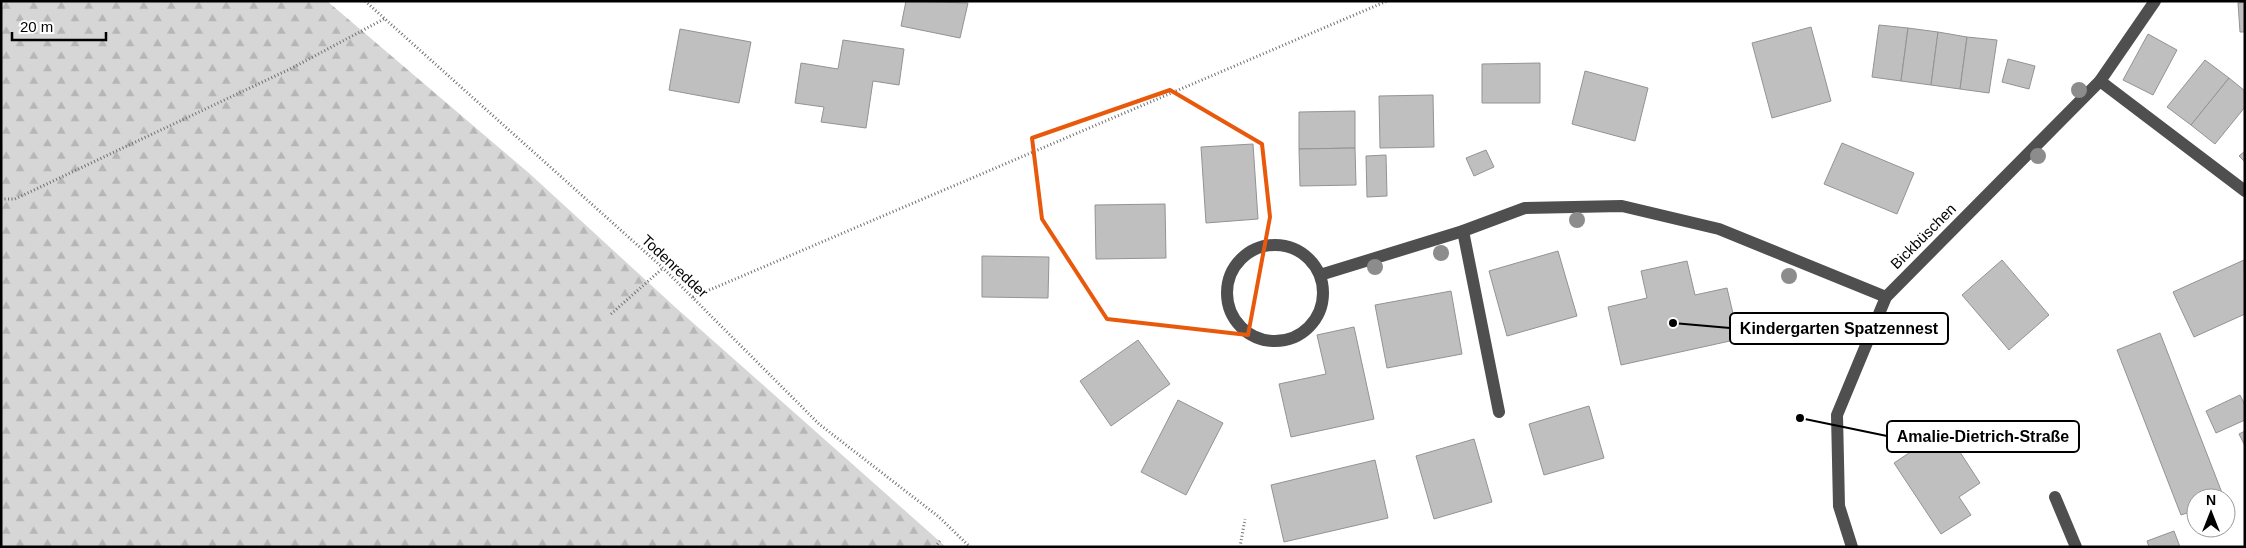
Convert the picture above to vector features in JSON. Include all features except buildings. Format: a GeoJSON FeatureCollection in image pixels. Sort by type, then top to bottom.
{"type":"FeatureCollection","features":[{"type":"Feature","properties":{"kind":"street","name":"Bickbüschen"},"geometry":{"type":"LineString","coordinates":[[1852,547],[1839,506],[1837,415],[1886,297],[2100,81],[2155,1]]}},
{"type":"Feature","properties":{"kind":"street"},"geometry":{"type":"LineString","coordinates":[[2100,81],[2245,191]]}},
{"type":"Feature","properties":{"kind":"street"},"geometry":{"type":"LineString","coordinates":[[1320,275],[1463,231],[1525,208],[1622,206],[1719,229],[1886,297]]}},
{"type":"Feature","properties":{"kind":"street"},"geometry":{"type":"LineString","coordinates":[[1463,231],[1498,412]]}},
{"type":"Feature","properties":{"kind":"street"},"geometry":{"type":"LineString","coordinates":[[1267,245],[1283,246],[1299,251],[1311,261],[1320,275],[1324,290],[1322,305],[1316,319],[1306,331],[1293,339],[1277,342],[1261,340],[1235,321],[1228,306],[1226,290],[1230,274],[1239,260],[1252,250],[1267,245]]}},
{"type":"Feature","properties":{"kind":"street"},"geometry":{"type":"LineString","coordinates":[[2055,497],[2076,547]]}},
{"type":"Feature","properties":{"kind":"path","name":"Todenredder"},"geometry":{"type":"LineString","coordinates":[[365,1],[663,268],[819,424],[939,517],[970,547]]}},
{"type":"Feature","properties":{"kind":"path"},"geometry":{"type":"LineString","coordinates":[[692,297],[1387,1]]}},
{"type":"Feature","properties":{"kind":"path"},"geometry":{"type":"LineString","coordinates":[[1,199],[15,199],[24,195],[292,68],[384,19]]}},
{"type":"Feature","properties":{"kind":"path"},"geometry":{"type":"LineString","coordinates":[[611,314],[663,268]]}},
{"type":"Feature","properties":{"kind":"path"},"geometry":{"type":"LineString","coordinates":[[1240,547],[1245,519]]}},
{"type":"Feature","properties":{"kind":"path"},"geometry":{"type":"LineString","coordinates":[[935,547],[940,541]]}},
{"type":"Feature","properties":{"kind":"highlighted area"},"geometry":{"type":"Polygon","coordinates":[[[1170,90],[1262,144],[1270,217],[1248,335],[1107,319],[1042,219],[1032,138],[1170,90]]]}},
{"type":"Feature","properties":{"kind":"green space"},"geometry":{"type":"Polygon","coordinates":[[[1,1],[327,1],[530,174],[675,307],[946,547],[1,547],[1,1]]]}},
{"type":"Feature","properties":{"kind":"place","name":"Kindergarten Spatzennest"},"geometry":{"type":"Point","coordinates":[1673,323]}},
{"type":"Feature","properties":{"kind":"place","name":"Amalie-Dietrich-Straße"},"geometry":{"type":"Point","coordinates":[1800,418]}}]}
